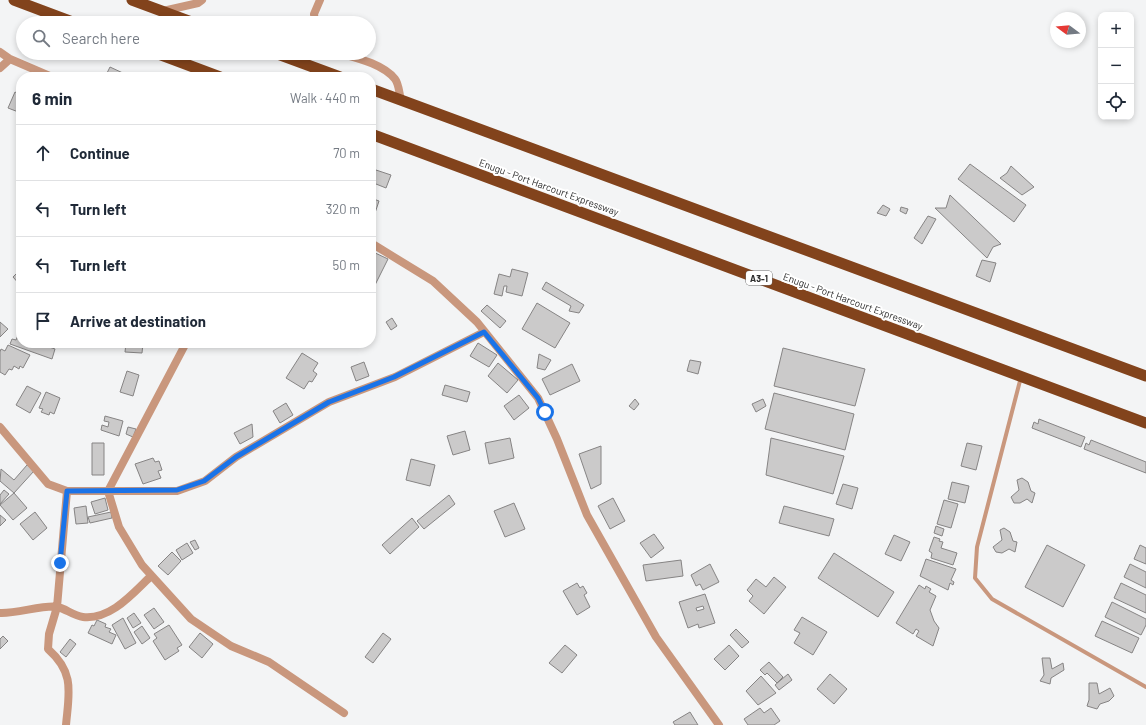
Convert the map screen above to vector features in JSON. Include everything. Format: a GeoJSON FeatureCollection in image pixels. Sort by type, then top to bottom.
{"type":"FeatureCollection","features":[{"type":"Feature","properties":{"kind":"highway"},"geometry":{"type":"LineString","coordinates":[[14,0],[56,16]]}},
{"type":"Feature","properties":{"kind":"highway"},"geometry":{"type":"LineString","coordinates":[[132,0],[176,16]]}},
{"type":"Feature","properties":{"kind":"highway"},"geometry":{"type":"LineString","coordinates":[[175,60],[207,72]]}},
{"type":"Feature","properties":{"kind":"highway"},"geometry":{"type":"LineString","coordinates":[[294,60],[326,72]]}},
{"type":"Feature","properties":{"kind":"highway"},"geometry":{"type":"LineString","coordinates":[[376,91],[1146,376]]}},
{"type":"Feature","properties":{"kind":"highway","name":"Enugu - Port Harcourt Expressway"},"geometry":{"type":"LineString","coordinates":[[376,136],[1146,423]]}},
{"type":"Feature","properties":{"kind":"street"},"geometry":{"type":"LineString","coordinates":[[163,11],[179,4],[198,3],[202,0]]}},
{"type":"Feature","properties":{"kind":"street"},"geometry":{"type":"LineString","coordinates":[[314,16],[320,0]]}},
{"type":"Feature","properties":{"kind":"street"},"geometry":{"type":"LineString","coordinates":[[0,52],[10,59],[40,72]]}},
{"type":"Feature","properties":{"kind":"street"},"geometry":{"type":"LineString","coordinates":[[0,68],[10,59]]}},
{"type":"Feature","properties":{"kind":"street"},"geometry":{"type":"LineString","coordinates":[[361,60],[374,64],[390,74],[396,80],[401,100]]}},
{"type":"Feature","properties":{"kind":"street"},"geometry":{"type":"LineString","coordinates":[[376,246],[433,280],[477,322],[538,398],[557,439],[587,515],[656,637],[719,725]]}},
{"type":"Feature","properties":{"kind":"street"},"geometry":{"type":"LineString","coordinates":[[0,427],[48,484],[67,491],[177,490],[204,481],[236,457],[329,402],[394,377],[484,332]]}},
{"type":"Feature","properties":{"kind":"street"},"geometry":{"type":"LineString","coordinates":[[183,348],[108,491],[119,526],[142,565],[190,619],[232,646],[269,662],[344,713]]}},
{"type":"Feature","properties":{"kind":"street"},"geometry":{"type":"LineString","coordinates":[[66,725],[70,682],[58,658],[48,649],[49,634],[57,607],[67,491]]}},
{"type":"Feature","properties":{"kind":"street"},"geometry":{"type":"LineString","coordinates":[[0,613],[12,614],[57,607],[84,617],[104,614],[120,605],[152,576]]}},
{"type":"Feature","properties":{"kind":"lane"},"geometry":{"type":"LineString","coordinates":[[1021,376],[977,547],[975,578],[992,599],[1146,687]]}},
{"type":"Feature","properties":{"kind":"building"},"geometry":{"type":"Polygon","coordinates":[[[110,67],[121,72],[108,72],[110,67]]]}},
{"type":"Feature","properties":{"kind":"building"},"geometry":{"type":"Polygon","coordinates":[[[15,92],[16,111],[8,108],[15,92]]]}},
{"type":"Feature","properties":{"kind":"building"},"geometry":{"type":"Polygon","coordinates":[[[970,164],[1026,205],[1014,222],[958,179],[970,164]]]}},
{"type":"Feature","properties":{"kind":"building"},"geometry":{"type":"Polygon","coordinates":[[[1011,166],[1034,187],[1022,195],[1000,178],[1007,173],[1011,166]]]}},
{"type":"Feature","properties":{"kind":"building"},"geometry":{"type":"Polygon","coordinates":[[[376,170],[391,175],[386,188],[376,184],[376,170]]]}},
{"type":"Feature","properties":{"kind":"building"},"geometry":{"type":"Polygon","coordinates":[[[950,195],[1001,244],[993,247],[987,258],[935,208],[946,208],[950,195]]]}},
{"type":"Feature","properties":{"kind":"building"},"geometry":{"type":"Polygon","coordinates":[[[376,200],[379,201],[376,210],[376,200]]]}},
{"type":"Feature","properties":{"kind":"building"},"geometry":{"type":"Polygon","coordinates":[[[883,205],[890,209],[886,216],[877,213],[883,205]]]}},
{"type":"Feature","properties":{"kind":"building"},"geometry":{"type":"Polygon","coordinates":[[[901,207],[908,209],[906,214],[900,211],[901,207]]]}},
{"type":"Feature","properties":{"kind":"building"},"geometry":{"type":"Polygon","coordinates":[[[928,216],[936,219],[922,244],[914,238],[928,216]]]}},
{"type":"Feature","properties":{"kind":"building"},"geometry":{"type":"Polygon","coordinates":[[[376,253],[388,259],[376,283],[376,253]]]}},
{"type":"Feature","properties":{"kind":"building"},"geometry":{"type":"Polygon","coordinates":[[[982,260],[996,263],[990,282],[976,276],[982,260]]]}},
{"type":"Feature","properties":{"kind":"building"},"geometry":{"type":"Polygon","coordinates":[[[512,269],[528,273],[522,296],[506,292],[507,286],[504,286],[502,296],[494,294],[499,274],[510,277],[512,269]]]}},
{"type":"Feature","properties":{"kind":"building"},"geometry":{"type":"Polygon","coordinates":[[[546,282],[584,305],[579,313],[569,311],[571,306],[542,289],[546,282]]]}},
{"type":"Feature","properties":{"kind":"building"},"geometry":{"type":"Polygon","coordinates":[[[537,303],[570,323],[555,348],[522,329],[537,303]]]}},
{"type":"Feature","properties":{"kind":"building"},"geometry":{"type":"Polygon","coordinates":[[[487,305],[506,321],[500,328],[481,311],[487,305]]]}},
{"type":"Feature","properties":{"kind":"building"},"geometry":{"type":"Polygon","coordinates":[[[392,318],[397,326],[391,330],[386,322],[392,318]]]}},
{"type":"Feature","properties":{"kind":"building"},"geometry":{"type":"Polygon","coordinates":[[[0,322],[8,329],[0,337],[0,322]]]}},
{"type":"Feature","properties":{"kind":"building"},"geometry":{"type":"Polygon","coordinates":[[[12,339],[16,340],[16,346],[10,344],[12,339]]]}},
{"type":"Feature","properties":{"kind":"building"},"geometry":{"type":"Polygon","coordinates":[[[478,343],[497,355],[489,367],[470,356],[478,343]]]}},
{"type":"Feature","properties":{"kind":"building"},"geometry":{"type":"Polygon","coordinates":[[[8,345],[30,355],[23,368],[20,366],[19,369],[14,366],[12,370],[9,369],[5,375],[0,372],[0,352],[1,349],[5,351],[8,345]]]}},
{"type":"Feature","properties":{"kind":"building"},"geometry":{"type":"Polygon","coordinates":[[[21,348],[55,349],[52,359],[21,348]]]}},
{"type":"Feature","properties":{"kind":"building"},"geometry":{"type":"Polygon","coordinates":[[[125,348],[142,348],[142,353],[125,352],[125,348]]]}},
{"type":"Feature","properties":{"kind":"building"},"geometry":{"type":"Polygon","coordinates":[[[783,348],[865,369],[855,406],[774,386],[783,348]]]}},
{"type":"Feature","properties":{"kind":"building"},"geometry":{"type":"Polygon","coordinates":[[[302,353],[318,363],[313,371],[317,374],[312,382],[309,381],[304,389],[286,378],[302,353]]]}},
{"type":"Feature","properties":{"kind":"building"},"geometry":{"type":"Polygon","coordinates":[[[539,354],[551,360],[545,370],[537,368],[539,354]]]}},
{"type":"Feature","properties":{"kind":"building"},"geometry":{"type":"Polygon","coordinates":[[[690,360],[701,362],[698,374],[687,371],[690,360]]]}},
{"type":"Feature","properties":{"kind":"building"},"geometry":{"type":"Polygon","coordinates":[[[364,362],[369,376],[356,381],[351,367],[364,362]]]}},
{"type":"Feature","properties":{"kind":"building"},"geometry":{"type":"Polygon","coordinates":[[[498,363],[518,380],[507,393],[488,376],[498,363]]]}},
{"type":"Feature","properties":{"kind":"building"},"geometry":{"type":"Polygon","coordinates":[[[572,364],[580,381],[550,395],[542,379],[572,364]]]}},
{"type":"Feature","properties":{"kind":"building"},"geometry":{"type":"Polygon","coordinates":[[[127,371],[139,375],[133,396],[120,392],[127,371]]]}},
{"type":"Feature","properties":{"kind":"building"},"geometry":{"type":"Polygon","coordinates":[[[445,385],[470,392],[467,402],[442,395],[445,385]]]}},
{"type":"Feature","properties":{"kind":"building"},"geometry":{"type":"Polygon","coordinates":[[[27,386],[41,393],[30,413],[16,405],[27,386]]]}},
{"type":"Feature","properties":{"kind":"building"},"geometry":{"type":"Polygon","coordinates":[[[46,392],[60,398],[54,414],[50,412],[49,415],[41,412],[43,409],[39,408],[46,392]]]}},
{"type":"Feature","properties":{"kind":"building"},"geometry":{"type":"Polygon","coordinates":[[[774,393],[854,414],[845,450],[765,429],[774,393]]]}},
{"type":"Feature","properties":{"kind":"building"},"geometry":{"type":"Polygon","coordinates":[[[519,395],[529,408],[514,420],[504,406],[519,395]]]}},
{"type":"Feature","properties":{"kind":"building"},"geometry":{"type":"Polygon","coordinates":[[[635,399],[639,404],[634,410],[629,406],[635,399]]]}},
{"type":"Feature","properties":{"kind":"building"},"geometry":{"type":"Polygon","coordinates":[[[763,399],[766,406],[756,412],[752,404],[763,399]]]}},
{"type":"Feature","properties":{"kind":"building"},"geometry":{"type":"Polygon","coordinates":[[[286,403],[293,415],[280,423],[273,411],[286,403]]]}},
{"type":"Feature","properties":{"kind":"building"},"geometry":{"type":"Polygon","coordinates":[[[105,416],[123,421],[119,436],[101,430],[102,425],[108,427],[109,422],[104,421],[105,416]]]}},
{"type":"Feature","properties":{"kind":"building"},"geometry":{"type":"Polygon","coordinates":[[[1039,419],[1085,437],[1081,447],[1032,428],[1034,422],[1038,424],[1039,419]]]}},
{"type":"Feature","properties":{"kind":"building"},"geometry":{"type":"Polygon","coordinates":[[[252,424],[253,437],[240,444],[234,433],[252,424]]]}},
{"type":"Feature","properties":{"kind":"building"},"geometry":{"type":"Polygon","coordinates":[[[128,427],[136,429],[133,437],[126,434],[128,427]]]}},
{"type":"Feature","properties":{"kind":"building"},"geometry":{"type":"Polygon","coordinates":[[[465,431],[470,450],[453,455],[447,436],[465,431]]]}},
{"type":"Feature","properties":{"kind":"building"},"geometry":{"type":"Polygon","coordinates":[[[510,438],[514,458],[489,464],[485,443],[510,438]]]}},
{"type":"Feature","properties":{"kind":"building"},"geometry":{"type":"Polygon","coordinates":[[[771,438],[844,456],[833,494],[766,475],[771,438]]]}},
{"type":"Feature","properties":{"kind":"building"},"geometry":{"type":"Polygon","coordinates":[[[1091,440],[1146,462],[1146,473],[1084,449],[1086,443],[1089,445],[1091,440]]]}},
{"type":"Feature","properties":{"kind":"building"},"geometry":{"type":"Polygon","coordinates":[[[92,443],[104,443],[104,475],[92,475],[92,443]]]}},
{"type":"Feature","properties":{"kind":"building"},"geometry":{"type":"Polygon","coordinates":[[[967,443],[982,446],[976,470],[961,466],[967,443]]]}},
{"type":"Feature","properties":{"kind":"building"},"geometry":{"type":"Polygon","coordinates":[[[601,446],[601,484],[591,489],[579,454],[601,446]]]}},
{"type":"Feature","properties":{"kind":"building"},"geometry":{"type":"Polygon","coordinates":[[[153,458],[155,462],[159,461],[162,470],[158,471],[161,478],[143,484],[135,464],[153,458]]]}},
{"type":"Feature","properties":{"kind":"building"},"geometry":{"type":"Polygon","coordinates":[[[411,459],[435,465],[430,486],[406,480],[411,459]]]}},
{"type":"Feature","properties":{"kind":"building"},"geometry":{"type":"Polygon","coordinates":[[[27,465],[34,471],[14,493],[0,481],[1,469],[14,480],[27,465]]]}},
{"type":"Feature","properties":{"kind":"building"},"geometry":{"type":"Polygon","coordinates":[[[1022,478],[1028,482],[1031,491],[1035,493],[1032,503],[1027,499],[1020,503],[1014,503],[1011,497],[1019,490],[1017,480],[1022,478]]]}},
{"type":"Feature","properties":{"kind":"building"},"geometry":{"type":"Polygon","coordinates":[[[952,482],[969,486],[965,503],[948,499],[952,482]]]}},
{"type":"Feature","properties":{"kind":"building"},"geometry":{"type":"Polygon","coordinates":[[[843,484],[858,488],[852,509],[836,504],[843,484]]]}},
{"type":"Feature","properties":{"kind":"building"},"geometry":{"type":"Polygon","coordinates":[[[4,490],[9,494],[0,504],[0,495],[4,490]]]}},
{"type":"Feature","properties":{"kind":"building"},"geometry":{"type":"Polygon","coordinates":[[[14,493],[27,508],[13,520],[0,505],[14,493]]]}},
{"type":"Feature","properties":{"kind":"building"},"geometry":{"type":"Polygon","coordinates":[[[449,495],[455,504],[424,529],[417,521],[449,495]]]}},
{"type":"Feature","properties":{"kind":"building"},"geometry":{"type":"Polygon","coordinates":[[[105,498],[108,510],[95,514],[91,502],[105,498]]]}},
{"type":"Feature","properties":{"kind":"building"},"geometry":{"type":"Polygon","coordinates":[[[613,498],[625,521],[610,529],[598,506],[613,498]]]}},
{"type":"Feature","properties":{"kind":"building"},"geometry":{"type":"Polygon","coordinates":[[[944,500],[958,504],[951,528],[937,524],[944,500]]]}},
{"type":"Feature","properties":{"kind":"building"},"geometry":{"type":"Polygon","coordinates":[[[514,503],[525,529],[505,537],[494,511],[514,503]]]}},
{"type":"Feature","properties":{"kind":"building"},"geometry":{"type":"Polygon","coordinates":[[[86,506],[88,523],[76,524],[74,508],[86,506]]]}},
{"type":"Feature","properties":{"kind":"building"},"geometry":{"type":"Polygon","coordinates":[[[784,506],[834,519],[829,536],[779,523],[784,506]]]}},
{"type":"Feature","properties":{"kind":"building"},"geometry":{"type":"Polygon","coordinates":[[[35,512],[47,528],[33,540],[20,524],[35,512]]]}},
{"type":"Feature","properties":{"kind":"building"},"geometry":{"type":"Polygon","coordinates":[[[111,512],[112,518],[90,523],[88,517],[111,512]]]}},
{"type":"Feature","properties":{"kind":"building"},"geometry":{"type":"Polygon","coordinates":[[[0,515],[6,520],[0,526],[0,515]]]}},
{"type":"Feature","properties":{"kind":"building"},"geometry":{"type":"Polygon","coordinates":[[[412,518],[419,527],[390,554],[382,545],[412,518]]]}},
{"type":"Feature","properties":{"kind":"building"},"geometry":{"type":"Polygon","coordinates":[[[936,526],[944,529],[942,536],[934,533],[936,526]]]}},
{"type":"Feature","properties":{"kind":"building"},"geometry":{"type":"Polygon","coordinates":[[[1004,528],[1010,532],[1013,541],[1017,542],[1015,552],[1009,549],[1002,553],[996,552],[993,547],[1002,540],[1000,530],[1004,528]]]}},
{"type":"Feature","properties":{"kind":"building"},"geometry":{"type":"Polygon","coordinates":[[[654,534],[664,548],[651,558],[640,543],[654,534]]]}},
{"type":"Feature","properties":{"kind":"building"},"geometry":{"type":"Polygon","coordinates":[[[894,535],[910,542],[901,561],[885,554],[894,535]]]}},
{"type":"Feature","properties":{"kind":"building"},"geometry":{"type":"Polygon","coordinates":[[[934,537],[943,542],[941,548],[957,553],[953,565],[931,558],[932,553],[929,551],[934,537]]]}},
{"type":"Feature","properties":{"kind":"building"},"geometry":{"type":"Polygon","coordinates":[[[195,540],[199,548],[195,550],[190,542],[195,540]]]}},
{"type":"Feature","properties":{"kind":"building"},"geometry":{"type":"Polygon","coordinates":[[[187,543],[193,553],[182,560],[176,550],[187,543]]]}},
{"type":"Feature","properties":{"kind":"building"},"geometry":{"type":"Polygon","coordinates":[[[1047,545],[1085,565],[1063,607],[1025,587],[1047,545]]]}},
{"type":"Feature","properties":{"kind":"building"},"geometry":{"type":"Polygon","coordinates":[[[1140,545],[1146,548],[1146,564],[1134,559],[1140,545]]]}},
{"type":"Feature","properties":{"kind":"building"},"geometry":{"type":"Polygon","coordinates":[[[172,552],[181,561],[168,575],[158,566],[172,552]]]}},
{"type":"Feature","properties":{"kind":"building"},"geometry":{"type":"Polygon","coordinates":[[[834,553],[894,592],[878,617],[818,578],[834,553]]]}},
{"type":"Feature","properties":{"kind":"building"},"geometry":{"type":"Polygon","coordinates":[[[926,559],[956,569],[951,580],[954,582],[953,585],[950,583],[948,590],[920,576],[926,559]]]}},
{"type":"Feature","properties":{"kind":"building"},"geometry":{"type":"Polygon","coordinates":[[[681,560],[683,576],[646,581],[643,565],[681,560]]]}},
{"type":"Feature","properties":{"kind":"building"},"geometry":{"type":"Polygon","coordinates":[[[710,564],[719,582],[703,590],[700,584],[696,586],[691,575],[710,564]]]}},
{"type":"Feature","properties":{"kind":"building"},"geometry":{"type":"Polygon","coordinates":[[[1130,564],[1146,572],[1146,588],[1124,577],[1130,564]]]}},
{"type":"Feature","properties":{"kind":"building"},"geometry":{"type":"Polygon","coordinates":[[[774,577],[786,587],[764,614],[749,601],[753,596],[747,590],[756,579],[766,587],[774,577]]]}},
{"type":"Feature","properties":{"kind":"building"},"geometry":{"type":"Polygon","coordinates":[[[577,583],[580,588],[583,586],[587,593],[584,595],[590,607],[577,615],[563,591],[577,583]]]}},
{"type":"Feature","properties":{"kind":"building"},"geometry":{"type":"Polygon","coordinates":[[[1121,583],[1146,595],[1146,613],[1114,598],[1121,583]]]}},
{"type":"Feature","properties":{"kind":"building"},"geometry":{"type":"Polygon","coordinates":[[[919,585],[925,589],[926,586],[931,589],[929,592],[936,596],[930,610],[934,621],[939,628],[933,646],[916,636],[919,631],[916,629],[913,634],[896,623],[919,585]]]}},
{"type":"Feature","properties":{"kind":"building"},"geometry":{"type":"Polygon","coordinates":[[[705,594],[715,623],[699,628],[698,624],[688,628],[679,602],[705,594]],[[703,606],[696,608],[697,611],[704,609],[703,606]]]}},
{"type":"Feature","properties":{"kind":"building"},"geometry":{"type":"Polygon","coordinates":[[[1112,602],[1146,619],[1146,625],[1141,635],[1105,617],[1112,602]]]}},
{"type":"Feature","properties":{"kind":"building"},"geometry":{"type":"Polygon","coordinates":[[[154,608],[164,622],[154,629],[144,615],[154,608]]]}},
{"type":"Feature","properties":{"kind":"building"},"geometry":{"type":"Polygon","coordinates":[[[134,613],[141,623],[133,628],[127,618],[134,613]]]}},
{"type":"Feature","properties":{"kind":"building"},"geometry":{"type":"Polygon","coordinates":[[[802,617],[827,632],[813,655],[794,643],[800,633],[794,630],[802,617]]]}},
{"type":"Feature","properties":{"kind":"building"},"geometry":{"type":"Polygon","coordinates":[[[123,618],[136,643],[125,649],[112,625],[123,618]]]}},
{"type":"Feature","properties":{"kind":"building"},"geometry":{"type":"Polygon","coordinates":[[[97,620],[106,624],[105,627],[111,629],[109,632],[116,635],[112,644],[88,633],[92,625],[94,626],[97,620]]]}},
{"type":"Feature","properties":{"kind":"building"},"geometry":{"type":"Polygon","coordinates":[[[1102,621],[1139,638],[1132,653],[1095,636],[1102,621]]]}},
{"type":"Feature","properties":{"kind":"building"},"geometry":{"type":"Polygon","coordinates":[[[169,625],[182,645],[177,648],[179,651],[165,660],[153,641],[157,638],[154,634],[169,625]]]}},
{"type":"Feature","properties":{"kind":"building"},"geometry":{"type":"Polygon","coordinates":[[[142,626],[150,638],[142,644],[134,632],[142,626]]]}},
{"type":"Feature","properties":{"kind":"building"},"geometry":{"type":"Polygon","coordinates":[[[736,629],[749,642],[742,648],[730,635],[736,629]]]}},
{"type":"Feature","properties":{"kind":"building"},"geometry":{"type":"Polygon","coordinates":[[[200,633],[213,644],[202,658],[189,647],[200,633]]]}},
{"type":"Feature","properties":{"kind":"building"},"geometry":{"type":"Polygon","coordinates":[[[383,633],[391,639],[373,663],[365,657],[383,633]]]}},
{"type":"Feature","properties":{"kind":"building"},"geometry":{"type":"Polygon","coordinates":[[[3,636],[8,641],[0,649],[0,639],[3,636]]]}},
{"type":"Feature","properties":{"kind":"building"},"geometry":{"type":"Polygon","coordinates":[[[70,639],[76,644],[66,657],[60,652],[70,639]]]}},
{"type":"Feature","properties":{"kind":"building"},"geometry":{"type":"Polygon","coordinates":[[[565,645],[577,655],[562,673],[549,663],[565,645]]]}},
{"type":"Feature","properties":{"kind":"building"},"geometry":{"type":"Polygon","coordinates":[[[729,645],[739,656],[725,670],[714,659],[729,645]]]}},
{"type":"Feature","properties":{"kind":"building"},"geometry":{"type":"Polygon","coordinates":[[[1042,658],[1050,658],[1052,669],[1063,663],[1064,670],[1051,678],[1050,684],[1040,681],[1044,675],[1042,658]]]}},
{"type":"Feature","properties":{"kind":"building"},"geometry":{"type":"Polygon","coordinates":[[[769,662],[783,677],[777,683],[767,673],[765,675],[760,670],[769,662]]]}},
{"type":"Feature","properties":{"kind":"building"},"geometry":{"type":"Polygon","coordinates":[[[788,674],[792,680],[779,690],[775,685],[788,674]]]}},
{"type":"Feature","properties":{"kind":"building"},"geometry":{"type":"Polygon","coordinates":[[[830,674],[847,689],[834,704],[817,689],[830,674]]]}},
{"type":"Feature","properties":{"kind":"building"},"geometry":{"type":"Polygon","coordinates":[[[761,676],[776,693],[758,705],[746,691],[761,676]]]}},
{"type":"Feature","properties":{"kind":"building"},"geometry":{"type":"Polygon","coordinates":[[[1089,683],[1097,683],[1099,694],[1110,688],[1114,696],[1109,701],[1100,704],[1097,709],[1087,706],[1089,700],[1089,683]]]}},
{"type":"Feature","properties":{"kind":"building"},"geometry":{"type":"Polygon","coordinates":[[[760,708],[764,713],[771,708],[780,721],[774,725],[748,725],[744,719],[760,708]]]}},
{"type":"Feature","properties":{"kind":"building"},"geometry":{"type":"Polygon","coordinates":[[[690,712],[698,725],[675,725],[673,722],[690,712]]]}},
{"type":"Feature","properties":{"kind":"route"},"geometry":{"type":"LineString","coordinates":[[60,563],[67,491],[177,490],[204,481],[236,457],[329,402],[394,377],[484,332],[538,398],[545,412]]}}]}
